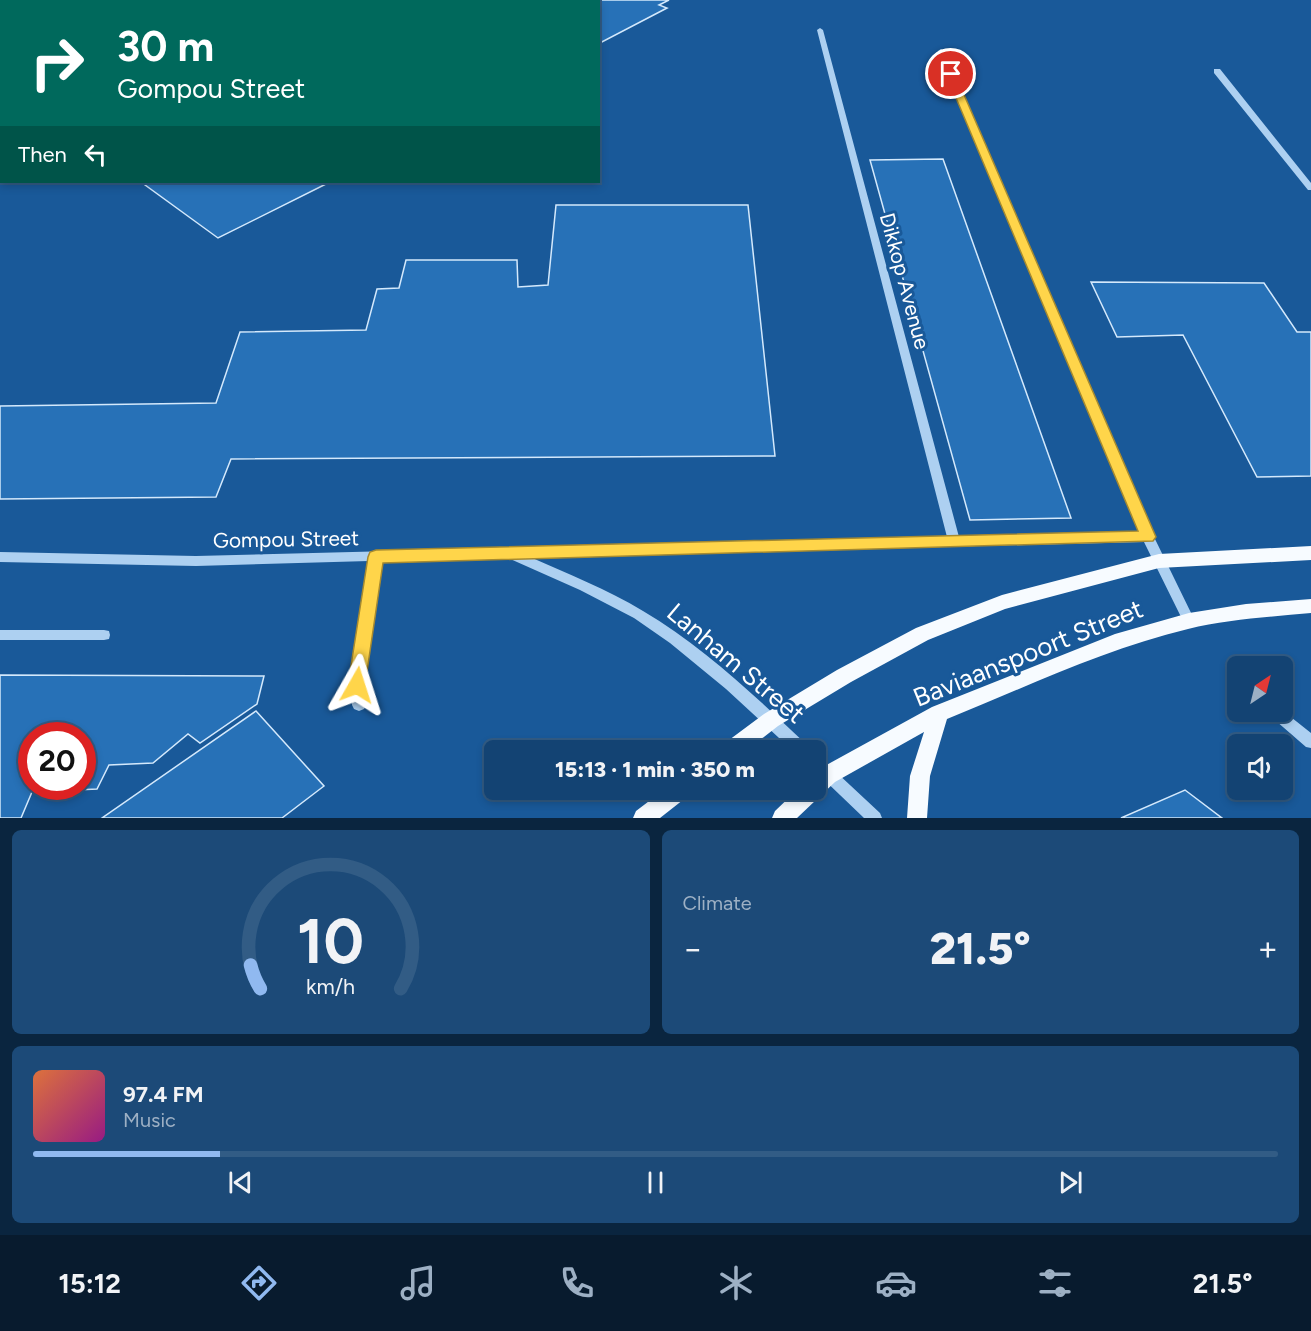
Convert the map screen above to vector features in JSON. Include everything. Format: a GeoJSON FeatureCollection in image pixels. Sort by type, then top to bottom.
{"type":"FeatureCollection","features":[{"type":"Feature","properties":{"kind":"main road","name":"Baviaanspoort Street"},"geometry":{"type":"LineString","coordinates":[[745,740],[771,720],[844,676],[922,634],[1002,602],[1160,561],[1311,553]]}},
{"type":"Feature","properties":{"kind":"main road","name":"Baviaanspoort Street"},"geometry":{"type":"LineString","coordinates":[[826,771],[939,714],[1115,642],[1190,621],[1246,612],[1311,606]]}},
{"type":"Feature","properties":{"kind":"main road"},"geometry":{"type":"LineString","coordinates":[[917,818],[920,776],[939,714]]}},
{"type":"Feature","properties":{"kind":"main road"},"geometry":{"type":"LineString","coordinates":[[644,818],[667,800]]}},
{"type":"Feature","properties":{"kind":"main road"},"geometry":{"type":"LineString","coordinates":[[782,818],[801,800]]}},
{"type":"Feature","properties":{"kind":"street","name":"Dikkop Avenue"},"geometry":{"type":"LineString","coordinates":[[820,30],[954,541]]}},
{"type":"Feature","properties":{"kind":"street"},"geometry":{"type":"LineString","coordinates":[[941,51],[1148,537],[1190,621]]}},
{"type":"Feature","properties":{"kind":"street"},"geometry":{"type":"LineString","coordinates":[[1217,71],[1311,188]]}},
{"type":"Feature","properties":{"kind":"street","name":"Gompou Street"},"geometry":{"type":"LineString","coordinates":[[0,557],[196,561],[1148,537]]}},
{"type":"Feature","properties":{"kind":"street","name":"Lanham Street"},"geometry":{"type":"LineString","coordinates":[[508,552],[614,601],[655,625],[711,668],[792,740]]}},
{"type":"Feature","properties":{"kind":"street"},"geometry":{"type":"LineString","coordinates":[[359,705],[358,667],[376,557]]}},
{"type":"Feature","properties":{"kind":"street"},"geometry":{"type":"LineString","coordinates":[[0,635],[104,635]]}},
{"type":"Feature","properties":{"kind":"street"},"geometry":{"type":"LineString","coordinates":[[1287,722],[1311,742]]}},
{"type":"Feature","properties":{"kind":"street"},"geometry":{"type":"LineString","coordinates":[[826,779],[875,818]]}},
{"type":"Feature","properties":{"kind":"building"},"geometry":{"type":"Polygon","coordinates":[[[600,0],[669,0],[659,5],[667,8],[600,43],[600,0]]]}},
{"type":"Feature","properties":{"kind":"building"},"geometry":{"type":"Polygon","coordinates":[[[943,159],[1071,518],[970,520],[870,160],[943,159]]]}},
{"type":"Feature","properties":{"kind":"building"},"geometry":{"type":"Polygon","coordinates":[[[142,183],[328,183],[218,238],[142,183]]]}},
{"type":"Feature","properties":{"kind":"building"},"geometry":{"type":"Polygon","coordinates":[[[556,205],[748,205],[775,456],[231,459],[216,497],[0,499],[0,406],[216,403],[240,332],[366,330],[377,289],[399,288],[406,260],[517,260],[518,287],[548,285],[556,205]]]}},
{"type":"Feature","properties":{"kind":"building"},"geometry":{"type":"Polygon","coordinates":[[[1091,282],[1264,283],[1297,332],[1311,332],[1311,476],[1257,477],[1183,335],[1117,337],[1091,282]]]}},
{"type":"Feature","properties":{"kind":"building"},"geometry":{"type":"Polygon","coordinates":[[[0,675],[264,676],[257,704],[200,743],[188,734],[153,763],[109,765],[97,789],[96,722],[18,722],[18,800],[29,800],[21,818],[0,818],[0,675]]]}},
{"type":"Feature","properties":{"kind":"building"},"geometry":{"type":"Polygon","coordinates":[[[256,711],[324,786],[282,818],[102,818],[256,711]]]}},
{"type":"Feature","properties":{"kind":"building"},"geometry":{"type":"Polygon","coordinates":[[[1185,790],[1222,818],[1121,818],[1185,790]]]}},
{"type":"Feature","properties":{"kind":"route"},"geometry":{"type":"LineString","coordinates":[[357,685],[376,557],[1148,537],[951,74]]}}]}
